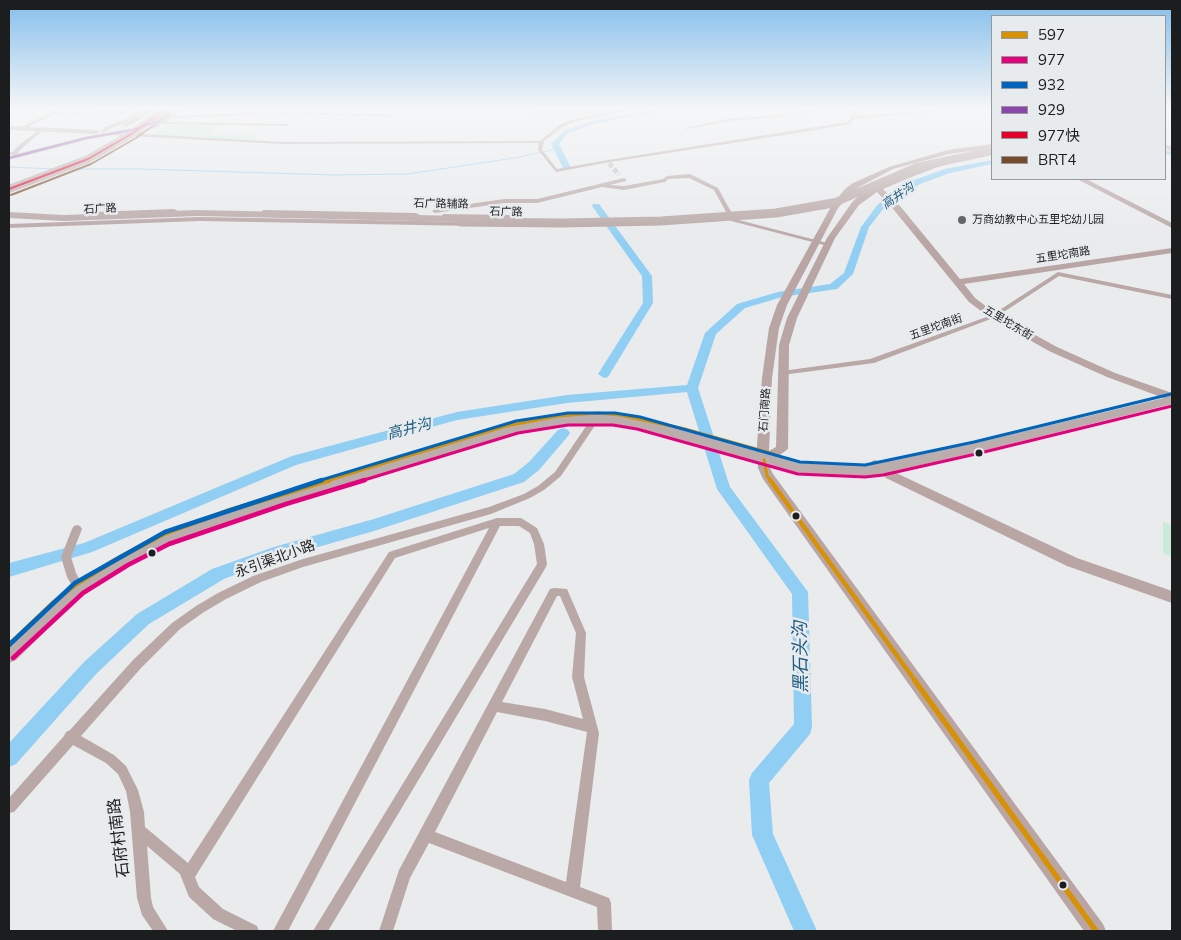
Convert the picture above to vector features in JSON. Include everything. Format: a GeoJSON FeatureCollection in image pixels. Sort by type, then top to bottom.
{"type":"FeatureCollection","features":[{"type":"Feature","properties":{"kind":"highway"},"geometry":{"type":"LineString","coordinates":[[9,188],[91,153]]}},
{"type":"Feature","properties":{"kind":"highway"},"geometry":{"type":"LineString","coordinates":[[9,188],[55,173],[99,153]]}},
{"type":"Feature","properties":{"kind":"highway"},"geometry":{"type":"LineString","coordinates":[[9,645],[54,602],[141,546],[187,524],[534,419],[598,414],[637,417],[735,448],[767,455],[815,470],[879,466],[975,448],[1171,398]]}},
{"type":"Feature","properties":{"kind":"highway"},"geometry":{"type":"LineString","coordinates":[[9,654],[77,587],[167,538],[194,528],[486,435],[546,422],[596,418],[638,423],[686,433]]}},
{"type":"Feature","properties":{"kind":"main road","name":"石广路"},"geometry":{"type":"LineString","coordinates":[[9,221],[194,217],[562,223],[661,221],[776,213],[836,202],[917,167],[979,153]]}},
{"type":"Feature","properties":{"kind":"main road","name":"石广路"},"geometry":{"type":"LineString","coordinates":[[9,213],[62,220],[188,214],[462,221]]}},
{"type":"Feature","properties":{"kind":"main road"},"geometry":{"type":"LineString","coordinates":[[282,215],[405,215]]}},
{"type":"Feature","properties":{"kind":"main road"},"geometry":{"type":"LineString","coordinates":[[322,219],[417,224]]}},
{"type":"Feature","properties":{"kind":"street"},"geometry":{"type":"LineString","coordinates":[[542,153],[556,171],[671,153]]}},
{"type":"Feature","properties":{"kind":"street","name":"石门南路"},"geometry":{"type":"LineString","coordinates":[[945,153],[910,162],[869,178],[848,191],[835,207],[782,304],[774,328],[769,353],[767,455],[782,449],[784,345],[792,318],[828,244],[843,220],[868,193],[880,191],[911,174],[981,153]]}},
{"type":"Feature","properties":{"kind":"street"},"geometry":{"type":"LineString","coordinates":[[619,175],[628,187]]}},
{"type":"Feature","properties":{"kind":"street"},"geometry":{"type":"LineString","coordinates":[[604,186],[628,187],[668,178],[690,176],[716,189],[733,220],[828,244]]}},
{"type":"Feature","properties":{"kind":"street","name":"五里坨东街"},"geometry":{"type":"LineString","coordinates":[[869,178],[897,208],[972,300],[994,316],[1053,349],[1111,375],[1171,398]]}},
{"type":"Feature","properties":{"kind":"street"},"geometry":{"type":"LineString","coordinates":[[435,211],[504,201],[537,201],[624,180]]}},
{"type":"Feature","properties":{"kind":"street"},"geometry":{"type":"LineString","coordinates":[[1083,180],[1172,226]]}},
{"type":"Feature","properties":{"kind":"street","name":"石广路辅路"},"geometry":{"type":"LineString","coordinates":[[9,213],[51,216],[208,211],[511,217],[513,224],[417,224],[200,219],[9,226]]}},
{"type":"Feature","properties":{"kind":"street","name":"五里坨南路"},"geometry":{"type":"LineString","coordinates":[[957,282],[1172,250]]}},
{"type":"Feature","properties":{"kind":"street","name":"五里坨南街"},"geometry":{"type":"LineString","coordinates":[[782,373],[871,362],[994,316],[1058,274],[1172,297]]}},
{"type":"Feature","properties":{"kind":"street","name":"永引渠北小路"},"geometry":{"type":"LineString","coordinates":[[9,807],[70,736],[150,650],[176,626],[200,609],[257,579],[302,563],[491,510],[527,496],[541,488],[558,474],[596,418]]}},
{"type":"Feature","properties":{"kind":"street"},"geometry":{"type":"LineString","coordinates":[[767,455],[767,476],[1096,931]]}},
{"type":"Feature","properties":{"kind":"street"},"geometry":{"type":"LineString","coordinates":[[879,466],[1072,562],[1172,596]]}},
{"type":"Feature","properties":{"kind":"street"},"geometry":{"type":"LineString","coordinates":[[188,876],[392,555],[497,522],[521,522],[534,530],[539,544],[542,564],[320,931]]}},
{"type":"Feature","properties":{"kind":"street"},"geometry":{"type":"LineString","coordinates":[[280,931],[497,522]]}},
{"type":"Feature","properties":{"kind":"street"},"geometry":{"type":"LineString","coordinates":[[77,529],[66,557],[77,587]]}},
{"type":"Feature","properties":{"kind":"street"},"geometry":{"type":"LineString","coordinates":[[386,931],[404,875],[554,592],[563,592],[581,633],[578,677],[593,733],[572,891]]}},
{"type":"Feature","properties":{"kind":"street"},"geometry":{"type":"LineString","coordinates":[[494,706],[545,715],[592,727]]}},
{"type":"Feature","properties":{"kind":"street","name":"石府村南路"},"geometry":{"type":"LineString","coordinates":[[70,736],[103,754],[122,770],[132,790],[138,830],[144,898],[147,910],[161,931]]}},
{"type":"Feature","properties":{"kind":"street"},"geometry":{"type":"LineString","coordinates":[[138,830],[185,869],[194,892],[214,910],[252,931]]}},
{"type":"Feature","properties":{"kind":"street"},"geometry":{"type":"LineString","coordinates":[[426,835],[604,903],[605,931]]}},
{"type":"Feature","properties":{"kind":"green space"},"geometry":{"type":"Polygon","coordinates":[[[1163,522],[1172,525],[1172,557],[1163,553],[1163,522]]]}},
{"type":"Feature","properties":{"kind":"waterway"},"geometry":{"type":"LineString","coordinates":[[71,169],[142,169],[333,175],[408,174],[539,153]]}},
{"type":"Feature","properties":{"kind":"waterway"},"geometry":{"type":"LineString","coordinates":[[559,153],[566,166]]}},
{"type":"Feature","properties":{"kind":"waterway"},"geometry":{"type":"LineString","coordinates":[[1168,153],[1172,154]]}},
{"type":"Feature","properties":{"kind":"waterway","name":"高井沟"},"geometry":{"type":"LineString","coordinates":[[817,289],[833,287],[848,274],[865,227],[881,206],[917,182],[948,171],[991,162]]}},
{"type":"Feature","properties":{"kind":"waterway"},"geometry":{"type":"LineString","coordinates":[[9,167],[53,169]]}},
{"type":"Feature","properties":{"kind":"waterway"},"geometry":{"type":"LineString","coordinates":[[596,206],[647,276],[648,303],[604,374]]}},
{"type":"Feature","properties":{"kind":"waterway","name":"高井沟"},"geometry":{"type":"LineString","coordinates":[[784,294],[811,290]]}},
{"type":"Feature","properties":{"kind":"waterway","name":"高井沟"},"geometry":{"type":"LineString","coordinates":[[692,388],[711,333],[741,306],[778,295]]}},
{"type":"Feature","properties":{"kind":"waterway","name":"高井沟"},"geometry":{"type":"LineString","coordinates":[[9,570],[87,548],[292,461],[457,416],[567,399],[692,388]]}},
{"type":"Feature","properties":{"kind":"waterway","name":"黑石头沟"},"geometry":{"type":"LineString","coordinates":[[692,388],[724,489],[800,592],[803,727],[759,780],[763,835],[806,931]]}},
{"type":"Feature","properties":{"kind":"waterway"},"geometry":{"type":"LineString","coordinates":[[9,757],[90,668],[143,619],[218,574],[274,553],[374,525],[519,478],[534,466],[563,433]]}},
{"type":"Feature","properties":{"kind":"tunnel"},"geometry":{"type":"LineString","coordinates":[[609,163],[619,175]]}},
{"type":"Feature","properties":{"kind":"transit line","name":"929"},"geometry":{"type":"LineString","coordinates":[[9,158],[29,153]]}},
{"type":"Feature","properties":{"kind":"transit line","name":"977快"},"geometry":{"type":"LineString","coordinates":[[9,189],[88,159],[99,153]]}},
{"type":"Feature","properties":{"kind":"transit line","name":"BRT4"},"geometry":{"type":"LineString","coordinates":[[11,195],[91,164],[110,153]]}},
{"type":"Feature","properties":{"kind":"transit line","name":"932"},"geometry":{"type":"LineString","coordinates":[[9,645],[75,583],[165,532],[282,492],[516,421],[568,413],[615,413],[640,417],[800,462],[865,465],[974,442],[1171,394]]}},
{"type":"Feature","properties":{"kind":"transit line","name":"977"},"geometry":{"type":"LineString","coordinates":[[13,658],[83,593],[128,565],[169,544],[286,504],[518,433],[568,425],[613,425],[637,429],[798,474],[865,477],[883,475],[976,454],[1172,406]]}},
{"type":"Feature","properties":{"kind":"transit line","name":"597"},"geometry":{"type":"LineString","coordinates":[[9,645],[54,602],[75,585],[117,559],[164,534],[227,511],[506,426],[558,416],[598,413],[620,415],[685,429],[774,454]]}},
{"type":"Feature","properties":{"kind":"transit line","name":"597"},"geometry":{"type":"LineString","coordinates":[[764,460],[767,476],[1096,931]]}},
{"type":"Feature","properties":{"kind":"place","name":"万商幼教中心五里坨幼儿园"},"geometry":{"type":"Point","coordinates":[962,220]}}]}
